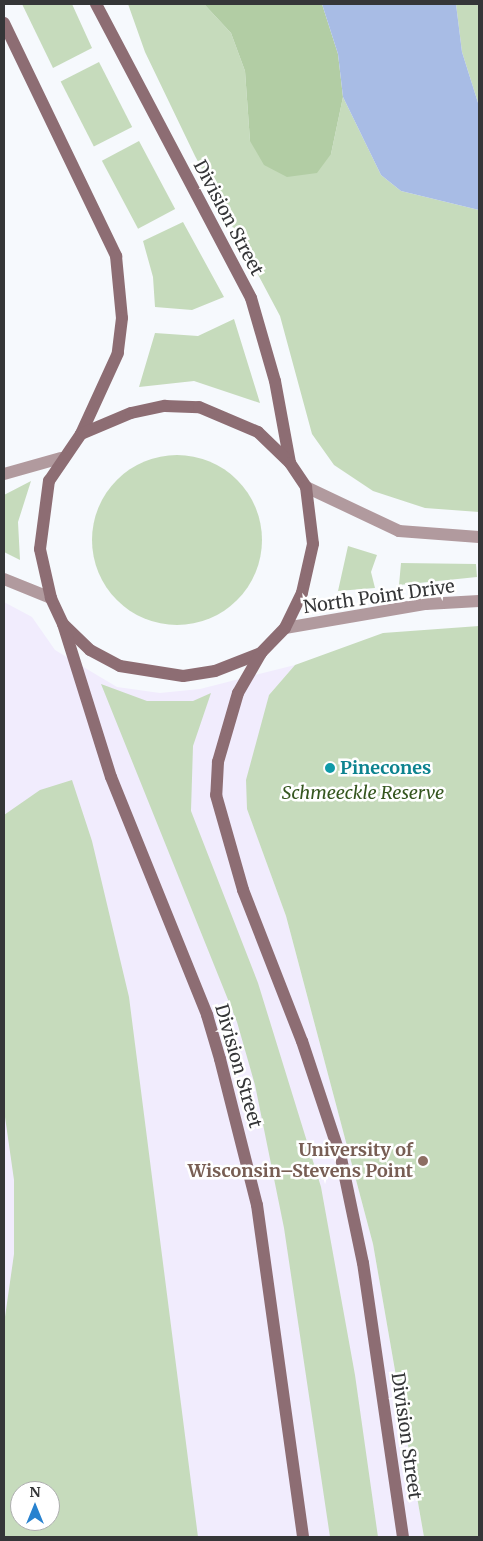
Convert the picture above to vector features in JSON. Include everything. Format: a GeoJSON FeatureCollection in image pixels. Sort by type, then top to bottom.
{"type":"FeatureCollection","features":[{"type":"Feature","properties":{"kind":"main road","name":"Division Street"},"geometry":{"type":"LineString","coordinates":[[96,4],[251,298],[275,381],[290,463]]}},
{"type":"Feature","properties":{"kind":"main road"},"geometry":{"type":"LineString","coordinates":[[4,23],[116,256],[122,318],[118,353],[81,434],[61,458],[49,481],[42,515],[40,549],[51,598],[63,624],[90,650],[120,666],[152,673],[183,676],[215,671],[261,653],[285,628],[302,593],[312,553],[306,487],[290,463],[258,432],[198,408],[165,406],[131,413],[81,434]]}},
{"type":"Feature","properties":{"kind":"main road","name":"Division Street"},"geometry":{"type":"LineString","coordinates":[[63,624],[112,777],[207,1015],[227,1086],[256,1205],[303,1537]]}},
{"type":"Feature","properties":{"kind":"main road","name":"Division Street"},"geometry":{"type":"LineString","coordinates":[[261,653],[238,693],[218,762],[216,795],[243,890],[302,1041],[341,1158],[363,1262],[403,1537]]}},
{"type":"Feature","properties":{"kind":"street"},"geometry":{"type":"LineString","coordinates":[[4,474],[61,458]]}},
{"type":"Feature","properties":{"kind":"street"},"geometry":{"type":"LineString","coordinates":[[306,487],[399,531],[479,537]]}},
{"type":"Feature","properties":{"kind":"street"},"geometry":{"type":"LineString","coordinates":[[4,579],[51,598]]}},
{"type":"Feature","properties":{"kind":"street","name":"North Point Drive"},"geometry":{"type":"LineString","coordinates":[[285,628],[426,604],[479,601]]}},
{"type":"Feature","properties":{"kind":"shaded area"},"geometry":{"type":"Polygon","coordinates":[[[4,602],[32,617],[55,650],[117,687],[160,693],[200,689],[295,665],[269,695],[247,808],[286,916],[373,1244],[424,1537],[4,1537],[4,602]]]}},
{"type":"Feature","properties":{"kind":"green space"},"geometry":{"type":"Polygon","coordinates":[[[22,4],[72,4],[92,48],[53,68],[22,4]]]}},
{"type":"Feature","properties":{"kind":"green space"},"geometry":{"type":"Polygon","coordinates":[[[128,4],[204,4],[231,33],[245,71],[250,141],[331,154],[343,97],[381,175],[401,191],[479,210],[479,512],[425,508],[373,491],[334,465],[312,434],[280,316],[195,156],[145,52],[128,4]]]}},
{"type":"Feature","properties":{"kind":"green space"},"geometry":{"type":"Polygon","coordinates":[[[204,4],[322,4],[338,54],[343,97],[331,154],[317,173],[287,177],[264,165],[250,141],[245,71],[231,33],[204,4]]]}},
{"type":"Feature","properties":{"kind":"green space"},"geometry":{"type":"Polygon","coordinates":[[[456,4],[479,4],[479,106],[462,52],[456,4]]]}},
{"type":"Feature","properties":{"kind":"green space"},"geometry":{"type":"Polygon","coordinates":[[[99,62],[132,127],[94,147],[61,82],[99,62]]]}},
{"type":"Feature","properties":{"kind":"green space"},"geometry":{"type":"Polygon","coordinates":[[[139,141],[175,209],[138,229],[102,161],[139,141]]]}},
{"type":"Feature","properties":{"kind":"green space"},"geometry":{"type":"Polygon","coordinates":[[[183,222],[224,297],[192,310],[155,307],[153,277],[143,241],[183,222]]]}},
{"type":"Feature","properties":{"kind":"green space"},"geometry":{"type":"Polygon","coordinates":[[[234,319],[260,403],[194,381],[139,387],[155,333],[198,336],[234,319]]]}},
{"type":"Feature","properties":{"kind":"green space"},"geometry":{"type":"Polygon","coordinates":[[[169,455],[185,455],[217,465],[231,474],[243,486],[252,500],[258,515],[262,540],[258,565],[252,580],[243,594],[231,606],[217,615],[202,621],[185,625],[169,625],[137,615],[123,606],[111,594],[102,580],[96,565],[92,548],[92,532],[102,500],[111,486],[123,474],[137,465],[152,459],[169,455]]]}},
{"type":"Feature","properties":{"kind":"green space"},"geometry":{"type":"Polygon","coordinates":[[[31,481],[18,522],[20,560],[4,552],[4,495],[31,481]]]}},
{"type":"Feature","properties":{"kind":"green space"},"geometry":{"type":"Polygon","coordinates":[[[348,546],[377,555],[371,572],[375,588],[338,591],[348,546]]]}},
{"type":"Feature","properties":{"kind":"green space"},"geometry":{"type":"Polygon","coordinates":[[[401,563],[476,564],[477,577],[399,585],[401,563]]]}},
{"type":"Feature","properties":{"kind":"green space","name":"Schmeeckle Reserve"},"geometry":{"type":"Polygon","coordinates":[[[479,626],[479,1537],[424,1537],[373,1244],[286,916],[247,809],[246,780],[269,695],[295,665],[383,633],[479,626]]]}},
{"type":"Feature","properties":{"kind":"green space"},"geometry":{"type":"Polygon","coordinates":[[[101,684],[147,701],[193,701],[211,693],[193,746],[191,811],[258,983],[321,1187],[355,1375],[378,1537],[330,1537],[284,1228],[255,1085],[237,1022],[101,684]]]}},
{"type":"Feature","properties":{"kind":"green space"},"geometry":{"type":"Polygon","coordinates":[[[72,780],[92,841],[129,997],[198,1537],[4,1537],[4,1324],[14,1254],[14,1180],[4,1110],[4,815],[40,790],[72,780]]]}},
{"type":"Feature","properties":{"kind":"water"},"geometry":{"type":"Polygon","coordinates":[[[322,4],[456,4],[462,52],[479,106],[479,210],[401,191],[381,175],[343,97],[338,54],[322,4]]]}},
{"type":"Feature","properties":{"kind":"place","name":"Pinecones"},"geometry":{"type":"Point","coordinates":[330,768]}},
{"type":"Feature","properties":{"kind":"place","name":"University of Wisconsin–Stevens Point"},"geometry":{"type":"Point","coordinates":[423,1161]}}]}
